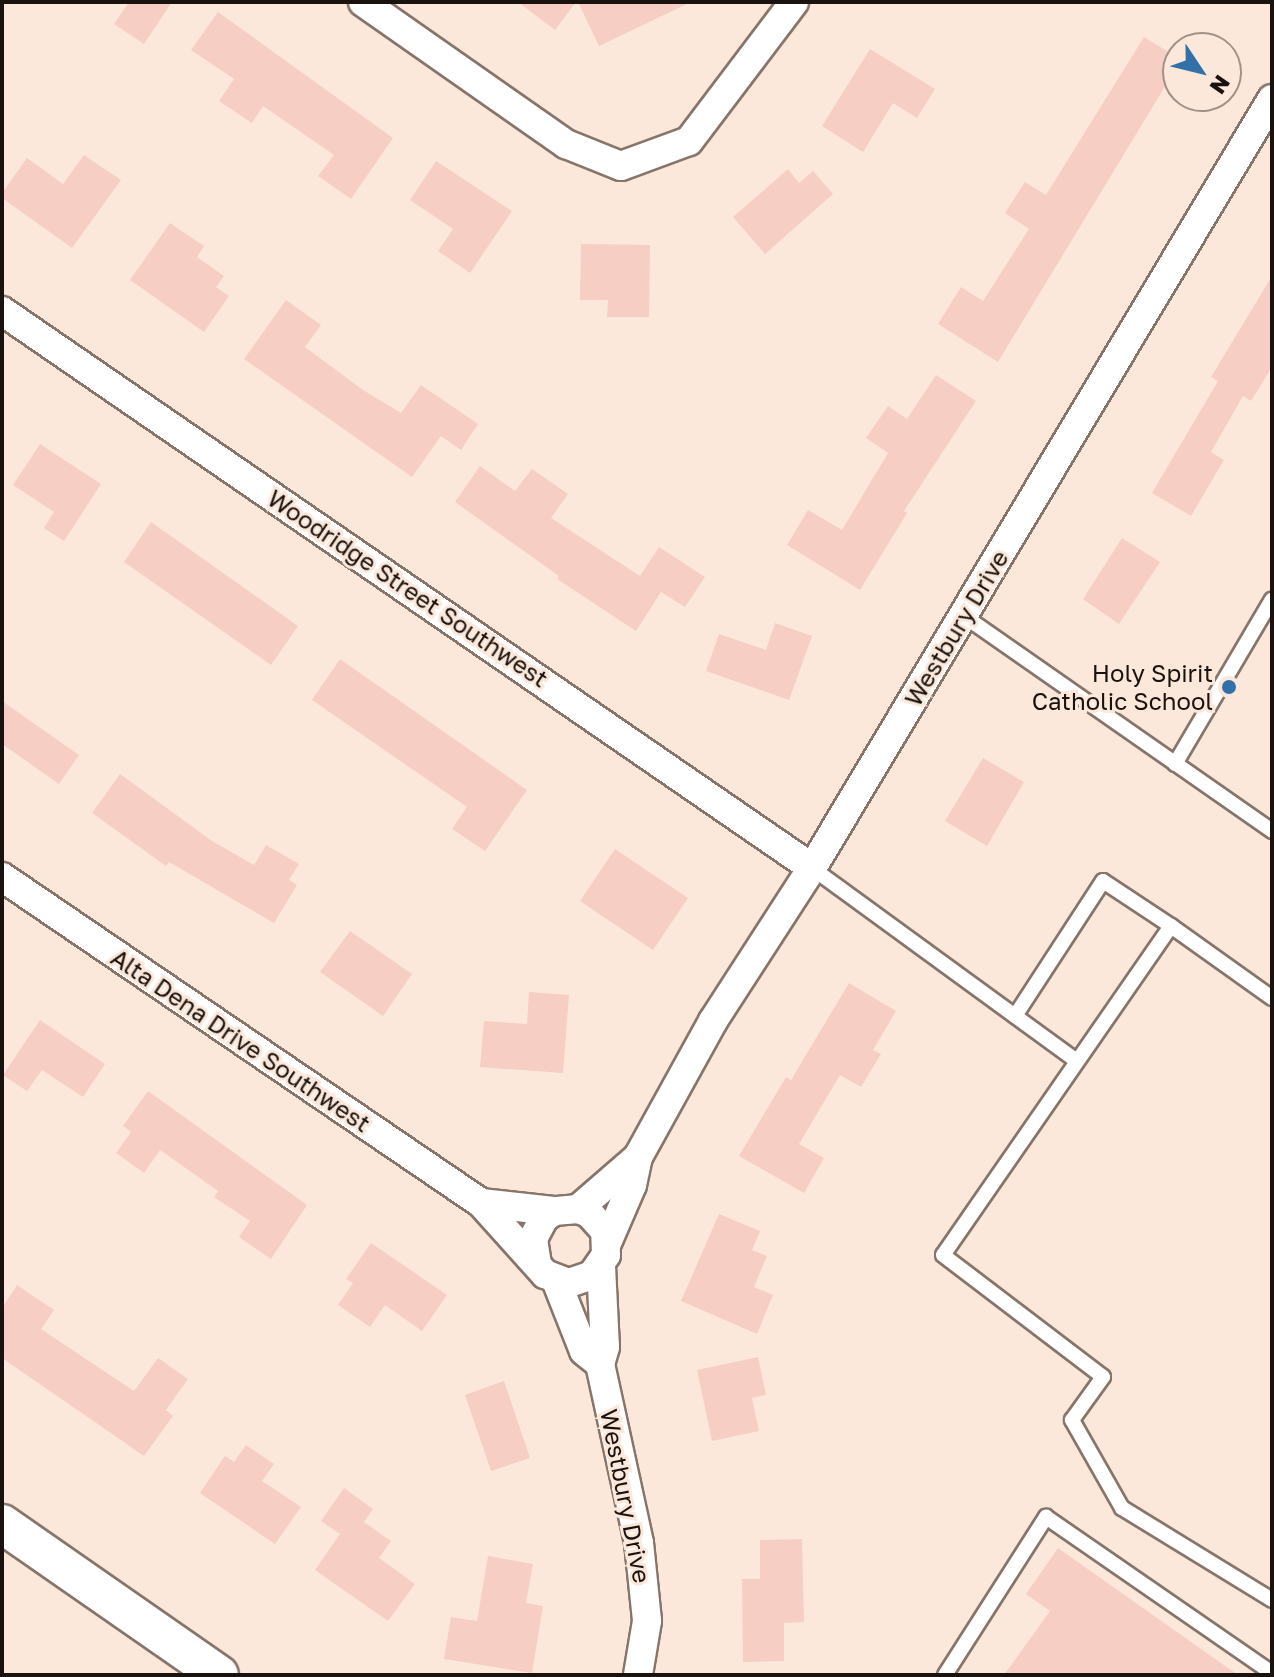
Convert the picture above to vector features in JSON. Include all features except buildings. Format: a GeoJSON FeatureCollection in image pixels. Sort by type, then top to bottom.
{"type":"FeatureCollection","features":[{"type":"Feature","properties":{"kind":"main road"},"geometry":{"type":"LineString","coordinates":[[2,1524],[219,1675]]}},
{"type":"Feature","properties":{"kind":"street"},"geometry":{"type":"LineString","coordinates":[[363,2],[566,144],[621,166],[689,141],[794,2]]}},
{"type":"Feature","properties":{"kind":"street","name":"Westbury Drive"},"geometry":{"type":"LineString","coordinates":[[638,1675],[647,1621],[639,1543],[600,1364],[605,1347],[604,1254],[632,1185],[638,1157],[713,1021],[812,868],[1272,99]]}},
{"type":"Feature","properties":{"kind":"street","name":"Woodridge Street Southwest"},"geometry":{"type":"LineString","coordinates":[[2,311],[812,868]]}},
{"type":"Feature","properties":{"kind":"street","name":"Alta Dena Drive Southwest"},"geometry":{"type":"LineString","coordinates":[[2,877],[481,1203],[547,1272]]}},
{"type":"Feature","properties":{"kind":"street","name":"Westbury Drive"},"geometry":{"type":"LineString","coordinates":[[566,1210],[638,1157]]}},
{"type":"Feature","properties":{"kind":"street","name":"Alta Dena Drive Southwest"},"geometry":{"type":"LineString","coordinates":[[481,1203],[566,1210]]}},
{"type":"Feature","properties":{"kind":"street"},"geometry":{"type":"LineString","coordinates":[[566,1210],[598,1221],[604,1254],[581,1281],[547,1272],[533,1239],[544,1218],[566,1210]]}},
{"type":"Feature","properties":{"kind":"street","name":"Westbury Drive"},"geometry":{"type":"LineString","coordinates":[[547,1272],[584,1351],[600,1364]]}},
{"type":"Feature","properties":{"kind":"lane"},"geometry":{"type":"LineString","coordinates":[[1175,764],[1272,599]]}},
{"type":"Feature","properties":{"kind":"lane"},"geometry":{"type":"LineString","coordinates":[[964,616],[1272,831]]}},
{"type":"Feature","properties":{"kind":"lane"},"geometry":{"type":"LineString","coordinates":[[812,868],[1075,1060]]}},
{"type":"Feature","properties":{"kind":"lane"},"geometry":{"type":"LineString","coordinates":[[1015,1016],[1103,881],[1272,998]]}},
{"type":"Feature","properties":{"kind":"lane"},"geometry":{"type":"LineString","coordinates":[[1171,926],[1075,1060],[943,1255],[1103,1377],[1072,1420],[1122,1508],[1272,1600]]}},
{"type":"Feature","properties":{"kind":"lane"},"geometry":{"type":"LineString","coordinates":[[945,1675],[1046,1517],[1272,1673]]}},
{"type":"Feature","properties":{"kind":"place","name":"Holy Spirit Catholic School"},"geometry":{"type":"Point","coordinates":[1229,687]}}]}
